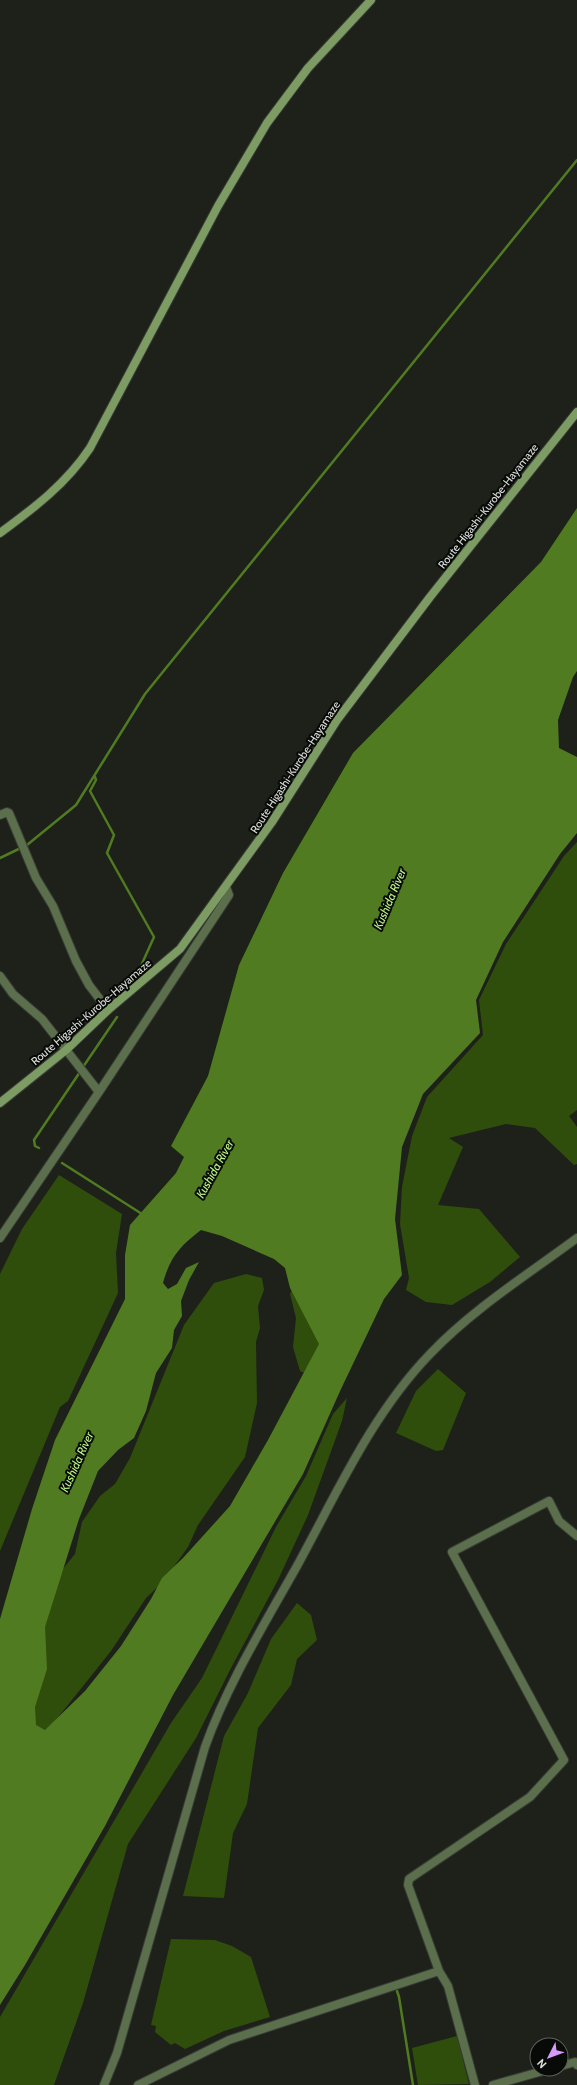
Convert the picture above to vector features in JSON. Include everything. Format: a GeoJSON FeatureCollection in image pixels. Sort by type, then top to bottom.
{"type":"FeatureCollection","features":[{"type":"Feature","properties":{"kind":"main road"},"geometry":{"type":"LineString","coordinates":[[0,534],[50,496],[77,467],[90,448],[224,194],[267,123],[312,64],[372,0]]}},
{"type":"Feature","properties":{"kind":"main road","name":"Route Higashi-Kurobe-Hayamaze"},"geometry":{"type":"LineString","coordinates":[[0,1103],[67,1052],[108,1010],[180,949],[272,822],[337,720],[430,597],[577,412]]}},
{"type":"Feature","properties":{"kind":"street"},"geometry":{"type":"LineString","coordinates":[[0,815],[7,812],[36,878],[53,906],[83,974],[108,1010]]}},
{"type":"Feature","properties":{"kind":"street"},"geometry":{"type":"LineString","coordinates":[[0,1238],[229,896],[226,887]]}},
{"type":"Feature","properties":{"kind":"street"},"geometry":{"type":"LineString","coordinates":[[0,976],[13,994],[42,1019],[99,1092]]}},
{"type":"Feature","properties":{"kind":"street"},"geometry":{"type":"LineString","coordinates":[[104,2085],[116,2053],[205,1747],[214,1721],[237,1674],[360,1450],[404,1384],[444,1341],[487,1304],[577,1238]]}},
{"type":"Feature","properties":{"kind":"street"},"geometry":{"type":"LineString","coordinates":[[475,2085],[448,1986],[439,1971],[408,1885],[409,1879],[530,1797],[564,1760],[452,1552],[549,1501],[558,1521],[577,1536]]}},
{"type":"Feature","properties":{"kind":"street"},"geometry":{"type":"LineString","coordinates":[[138,2085],[230,2040],[439,1971]]}},
{"type":"Feature","properties":{"kind":"street"},"geometry":{"type":"LineString","coordinates":[[493,2085],[529,2075]]}},
{"type":"Feature","properties":{"kind":"shaded area"},"geometry":{"type":"Polygon","coordinates":[[[577,842],[577,1110],[569,1116],[577,1127],[577,1164],[574,1165],[535,1128],[506,1124],[449,1138],[463,1147],[438,1205],[479,1209],[520,1257],[490,1282],[452,1305],[426,1302],[406,1290],[409,1278],[400,1224],[402,1187],[412,1136],[427,1097],[483,1035],[479,1000],[506,944],[564,856],[577,842]]]}},
{"type":"Feature","properties":{"kind":"shaded area"},"geometry":{"type":"Polygon","coordinates":[[[59,1175],[122,1214],[116,1253],[118,1293],[68,1401],[60,1407],[0,1551],[0,1274],[22,1229],[59,1175]]]}},
{"type":"Feature","properties":{"kind":"shaded area"},"geometry":{"type":"Polygon","coordinates":[[[246,1274],[262,1278],[264,1290],[258,1306],[260,1328],[256,1342],[257,1403],[245,1457],[198,1525],[188,1547],[163,1582],[146,1598],[111,1651],[40,1740],[18,1711],[57,1576],[75,1554],[82,1522],[100,1496],[115,1484],[130,1458],[184,1325],[214,1283],[246,1274]]]}},
{"type":"Feature","properties":{"kind":"shaded area"},"geometry":{"type":"Polygon","coordinates":[[[299,1277],[337,1310],[307,1374],[300,1371],[293,1347],[296,1318],[290,1294],[299,1277]]]}},
{"type":"Feature","properties":{"kind":"shaded area"},"geometry":{"type":"Polygon","coordinates":[[[438,1369],[466,1393],[443,1450],[436,1451],[396,1433],[416,1391],[438,1369]]]}},
{"type":"Feature","properties":{"kind":"shaded area"},"geometry":{"type":"Polygon","coordinates":[[[347,1398],[342,1421],[308,1515],[278,1580],[196,1738],[128,1844],[83,2003],[54,2085],[0,2085],[0,2017],[171,1723],[202,1678],[276,1527],[306,1476],[333,1414],[347,1398]]]}},
{"type":"Feature","properties":{"kind":"shaded area"},"geometry":{"type":"Polygon","coordinates":[[[297,1603],[311,1615],[317,1640],[297,1659],[291,1685],[258,1728],[247,1804],[233,1833],[224,1898],[183,1896],[224,1736],[248,1693],[271,1639],[297,1603]]]}},
{"type":"Feature","properties":{"kind":"shaded area"},"geometry":{"type":"Polygon","coordinates":[[[171,1939],[215,1940],[232,1946],[251,1957],[270,2017],[224,2031],[185,2049],[175,2043],[171,2045],[155,2032],[156,2026],[151,2025],[171,1939]]]}},
{"type":"Feature","properties":{"kind":"shaded area"},"geometry":{"type":"Polygon","coordinates":[[[457,2036],[469,2084],[418,2085],[412,2048],[457,2036]]]}},
{"type":"Feature","properties":{"kind":"water","name":"Kushida River"},"geometry":{"type":"Polygon","coordinates":[[[577,508],[577,671],[573,677],[558,720],[559,748],[577,757],[577,833],[560,854],[503,942],[476,1000],[480,1033],[423,1094],[402,1147],[395,1219],[402,1275],[384,1299],[341,1389],[303,1474],[173,1695],[105,1826],[25,1965],[0,2005],[0,1619],[32,1509],[55,1440],[125,1299],[125,1255],[130,1225],[176,1173],[184,1157],[171,1146],[208,1076],[239,965],[283,873],[353,753],[541,562],[577,508]],[[201,1230],[187,1241],[177,1253],[166,1274],[163,1283],[168,1289],[177,1284],[186,1268],[199,1262],[189,1280],[181,1301],[182,1316],[174,1330],[172,1348],[156,1373],[146,1411],[134,1438],[118,1450],[98,1471],[79,1519],[45,1627],[47,1669],[35,1707],[36,1725],[45,1730],[85,1691],[121,1646],[151,1599],[162,1578],[183,1558],[230,1506],[268,1440],[319,1344],[290,1288],[285,1268],[274,1259],[222,1236],[201,1230]]]}},
{"type":"Feature","properties":{"kind":"waterway"},"geometry":{"type":"LineString","coordinates":[[0,858],[27,845],[76,805],[145,694],[577,160]]}},
{"type":"Feature","properties":{"kind":"waterway"},"geometry":{"type":"LineString","coordinates":[[95,777],[96,780],[90,791],[114,835],[107,853],[154,937],[140,968]]}},
{"type":"Feature","properties":{"kind":"waterway"},"geometry":{"type":"LineString","coordinates":[[83,1067],[117,1017]]}},
{"type":"Feature","properties":{"kind":"waterway"},"geometry":{"type":"LineString","coordinates":[[39,1148],[35,1146],[34,1140],[80,1072]]}},
{"type":"Feature","properties":{"kind":"waterway"},"geometry":{"type":"LineString","coordinates":[[62,1163],[142,1214]]}},
{"type":"Feature","properties":{"kind":"waterway"},"geometry":{"type":"LineString","coordinates":[[397,1991],[413,2085]]}}]}
